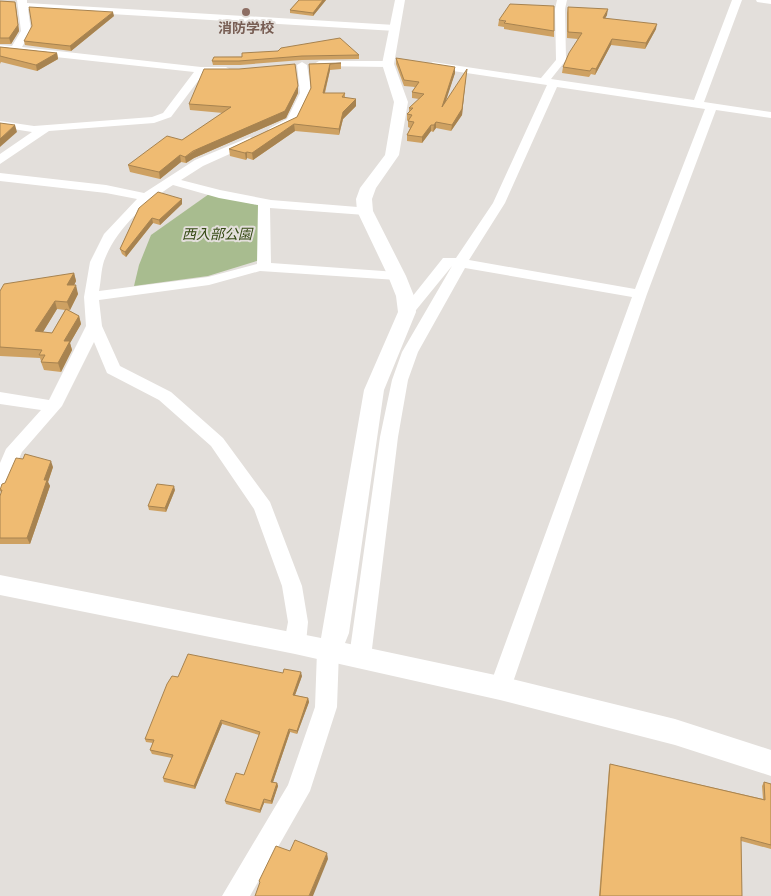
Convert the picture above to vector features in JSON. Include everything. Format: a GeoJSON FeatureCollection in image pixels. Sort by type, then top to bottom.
{"type":"FeatureCollection","features":[{"type":"Feature","properties":{"kind":"street"},"geometry":{"type":"LineString","coordinates":[[400,0],[392,61],[401,102],[392,155],[368,188],[364,199],[365,211],[405,296],[407,312]]}},
{"type":"Feature","properties":{"kind":"street"},"geometry":{"type":"LineString","coordinates":[[360,657],[389,437],[400,380],[410,352],[461,262],[499,203],[538,115],[549,82],[561,60],[560,9],[562,0]]}},
{"type":"Feature","properties":{"kind":"street"},"geometry":{"type":"LineString","coordinates":[[500,688],[705,106],[737,0]]}},
{"type":"Feature","properties":{"kind":"street"},"geometry":{"type":"LineString","coordinates":[[761,0],[771,1]]}},
{"type":"Feature","properties":{"kind":"street"},"geometry":{"type":"LineString","coordinates":[[15,50],[26,32],[22,3],[395,28]]}},
{"type":"Feature","properties":{"kind":"street"},"geometry":{"type":"LineString","coordinates":[[0,48],[201,70],[240,70]]}},
{"type":"Feature","properties":{"kind":"street"},"geometry":{"type":"LineString","coordinates":[[294,643],[298,622],[292,586],[263,507],[217,442],[165,396],[114,369],[94,326],[91,297],[97,262],[110,237],[146,197],[199,163],[292,121],[305,93],[298,65],[392,61]]}},
{"type":"Feature","properties":{"kind":"street"},"geometry":{"type":"LineString","coordinates":[[418,63],[771,115]]}},
{"type":"Feature","properties":{"kind":"street"},"geometry":{"type":"LineString","coordinates":[[0,124],[46,128],[154,120],[167,115],[201,70]]}},
{"type":"Feature","properties":{"kind":"street"},"geometry":{"type":"LineString","coordinates":[[0,160],[46,128]]}},
{"type":"Feature","properties":{"kind":"street"},"geometry":{"type":"LineString","coordinates":[[0,177],[106,189],[146,197]]}},
{"type":"Feature","properties":{"kind":"street"},"geometry":{"type":"LineString","coordinates":[[172,181],[219,194],[264,203],[365,211]]}},
{"type":"Feature","properties":{"kind":"street"},"geometry":{"type":"LineString","coordinates":[[264,203],[264,267]]}},
{"type":"Feature","properties":{"kind":"street"},"geometry":{"type":"LineString","coordinates":[[235,896],[298,792],[326,707],[328,651],[336,632],[374,390],[407,312],[448,261],[640,294]]}},
{"type":"Feature","properties":{"kind":"street"},"geometry":{"type":"LineString","coordinates":[[91,297],[209,281],[264,267],[397,276]]}},
{"type":"Feature","properties":{"kind":"street"},"geometry":{"type":"LineString","coordinates":[[0,483],[15,449],[54,406],[94,326]]}},
{"type":"Feature","properties":{"kind":"street"},"geometry":{"type":"LineString","coordinates":[[0,398],[54,406]]}},
{"type":"Feature","properties":{"kind":"street"},"geometry":{"type":"LineString","coordinates":[[0,585],[294,643],[500,688],[675,732],[771,763]]}},
{"type":"Feature","properties":{"kind":"green space","name":"西入部公園"},"geometry":{"type":"Polygon","coordinates":[[[209,194],[258,205],[260,260],[208,276],[134,286],[139,265],[151,235],[209,194]]]}},
{"type":"Feature","properties":{"kind":"building"},"geometry":{"type":"Polygon","coordinates":[[[299,0],[323,0],[313,13],[290,10],[299,0]]]}},
{"type":"Feature","properties":{"kind":"building"},"geometry":{"type":"Polygon","coordinates":[[[0,1],[15,2],[18,25],[9,38],[0,38],[0,1]]]}},
{"type":"Feature","properties":{"kind":"building"},"geometry":{"type":"Polygon","coordinates":[[[510,4],[554,6],[554,31],[504,23],[506,21],[499,20],[510,4]]]}},
{"type":"Feature","properties":{"kind":"building"},"geometry":{"type":"Polygon","coordinates":[[[29,7],[113,12],[70,46],[24,41],[32,26],[29,7]]]}},
{"type":"Feature","properties":{"kind":"building"},"geometry":{"type":"Polygon","coordinates":[[[568,7],[608,9],[603,18],[657,24],[646,43],[612,39],[596,69],[592,68],[590,71],[563,67],[569,53],[582,33],[568,32],[568,7]]]}},
{"type":"Feature","properties":{"kind":"building"},"geometry":{"type":"Polygon","coordinates":[[[340,38],[359,55],[212,61],[214,57],[242,57],[242,53],[278,51],[281,48],[340,38]]]}},
{"type":"Feature","properties":{"kind":"building"},"geometry":{"type":"Polygon","coordinates":[[[0,47],[57,53],[36,65],[0,56],[0,47]]]}},
{"type":"Feature","properties":{"kind":"building"},"geometry":{"type":"Polygon","coordinates":[[[396,58],[455,67],[442,107],[467,69],[462,109],[452,125],[436,122],[434,125],[431,125],[422,137],[407,135],[414,122],[408,121],[412,115],[407,114],[413,108],[409,108],[424,94],[412,92],[419,82],[404,80],[396,58]]]}},
{"type":"Feature","properties":{"kind":"building"},"geometry":{"type":"Polygon","coordinates":[[[341,63],[330,64],[323,93],[345,93],[342,97],[356,99],[343,112],[339,129],[294,124],[252,153],[229,149],[297,117],[311,88],[309,64],[341,63]]]}},
{"type":"Feature","properties":{"kind":"building"},"geometry":{"type":"Polygon","coordinates":[[[295,64],[298,86],[285,111],[193,151],[185,157],[180,155],[159,172],[128,165],[167,136],[182,140],[231,107],[189,104],[204,69],[239,69],[295,64]]]}},
{"type":"Feature","properties":{"kind":"building"},"geometry":{"type":"Polygon","coordinates":[[[0,123],[15,125],[0,139],[0,123]]]}},
{"type":"Feature","properties":{"kind":"building"},"geometry":{"type":"Polygon","coordinates":[[[158,192],[182,199],[159,220],[152,218],[125,252],[120,249],[139,208],[158,192]]]}},
{"type":"Feature","properties":{"kind":"building"},"geometry":{"type":"Polygon","coordinates":[[[74,273],[67,285],[76,285],[67,302],[55,301],[35,331],[52,333],[66,309],[79,316],[64,341],[70,341],[58,363],[41,362],[45,355],[39,355],[42,350],[0,347],[0,291],[4,284],[74,273]]]}},
{"type":"Feature","properties":{"kind":"building"},"geometry":{"type":"Polygon","coordinates":[[[25,454],[51,461],[44,480],[47,480],[27,538],[0,538],[0,496],[2,490],[0,490],[16,458],[23,459],[25,454]]]}},
{"type":"Feature","properties":{"kind":"building"},"geometry":{"type":"Polygon","coordinates":[[[157,484],[174,486],[165,508],[148,506],[157,484]]]}},
{"type":"Feature","properties":{"kind":"building"},"geometry":{"type":"Polygon","coordinates":[[[188,654],[283,673],[284,669],[301,672],[293,695],[308,698],[297,731],[289,729],[271,782],[277,783],[271,801],[264,799],[260,810],[225,801],[236,773],[244,775],[260,732],[221,720],[194,786],[163,778],[173,755],[150,750],[154,740],[145,739],[167,684],[172,676],[178,677],[188,654]]]}},
{"type":"Feature","properties":{"kind":"building"},"geometry":{"type":"Polygon","coordinates":[[[610,764],[765,800],[764,782],[771,784],[771,845],[741,837],[742,896],[600,896],[610,764]]]}},
{"type":"Feature","properties":{"kind":"building"},"geometry":{"type":"Polygon","coordinates":[[[295,840],[327,853],[309,896],[255,896],[259,881],[276,846],[290,851],[295,840]]]}},
{"type":"Feature","properties":{"kind":"place","name":"消防学校"},"geometry":{"type":"Point","coordinates":[246,12]}}]}
